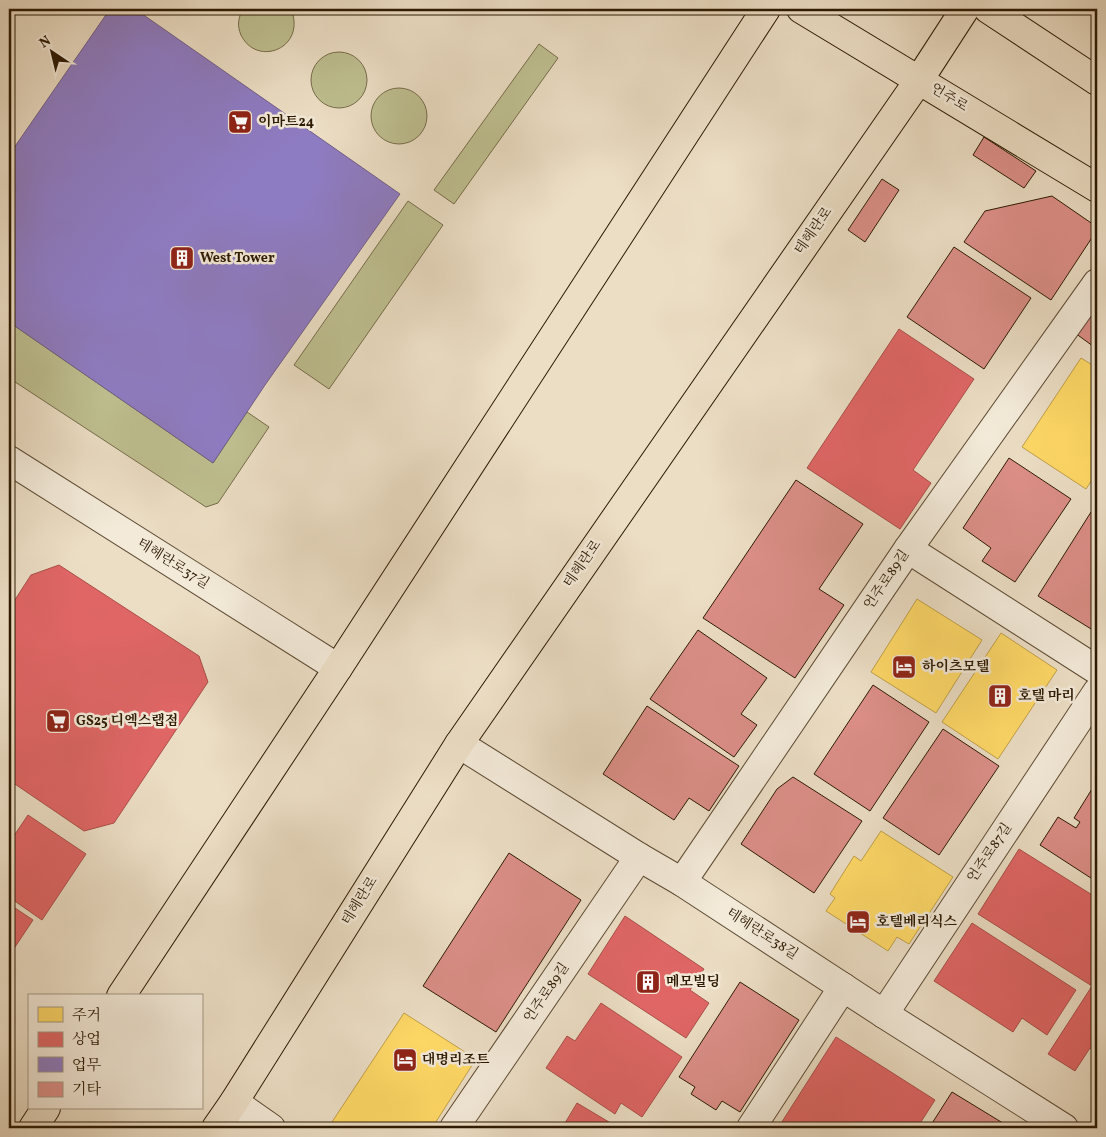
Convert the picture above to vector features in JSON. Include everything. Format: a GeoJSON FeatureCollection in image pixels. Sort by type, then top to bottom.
{"type":"FeatureCollection","features":[{"type":"Feature","properties":{"kind":"main road"},"geometry":{"type":"LineString","coordinates":[[122,994],[338,668],[766,9]]}},
{"type":"Feature","properties":{"kind":"main road","name":"언주로"},"geometry":{"type":"LineString","coordinates":[[801,9],[1097,188]]}},
{"type":"Feature","properties":{"kind":"main road","name":"테헤란로"},"geometry":{"type":"LineString","coordinates":[[216,1128],[458,744],[919,80],[966,9]]}},
{"type":"Feature","properties":{"kind":"main road"},"geometry":{"type":"LineString","coordinates":[[988,9],[1097,81]]}},
{"type":"Feature","properties":{"kind":"main road"},"geometry":{"type":"LineString","coordinates":[[33,1128],[45,1110]]}},
{"type":"Feature","properties":{"kind":"street","name":"언주로89길"},"geometry":{"type":"LineString","coordinates":[[682,882],[908,549],[1097,283]]}},
{"type":"Feature","properties":{"kind":"street","name":"테헤란로37길"},"geometry":{"type":"LineString","coordinates":[[12,468],[338,668]]}},
{"type":"Feature","properties":{"kind":"street"},"geometry":{"type":"LineString","coordinates":[[908,549],[1097,670]]}},
{"type":"Feature","properties":{"kind":"street","name":"언주로87길"},"geometry":{"type":"LineString","coordinates":[[884,1014],[1097,692]]}},
{"type":"Feature","properties":{"kind":"street","name":"테헤란로38길"},"geometry":{"type":"LineString","coordinates":[[458,744],[682,882],[884,1014],[1064,1128]]}},
{"type":"Feature","properties":{"kind":"street","name":"언주로89길"},"geometry":{"type":"LineString","coordinates":[[454,1128],[639,857]]}},
{"type":"Feature","properties":{"kind":"street"},"geometry":{"type":"LineString","coordinates":[[750,1128],[843,987]]}},
{"type":"Feature","properties":{"kind":"street"},"geometry":{"type":"LineString","coordinates":[[234,1102],[272,1128]]}},
{"type":"Feature","properties":{"kind":"green space"},"geometry":{"type":"Polygon","coordinates":[[[243,9],[291,9],[294,23],[292,34],[286,43],[278,49],[268,52],[248,45],[241,35],[239,28],[243,9]]]}},
{"type":"Feature","properties":{"kind":"green space"},"geometry":{"type":"Polygon","coordinates":[[[539,44],[558,58],[454,204],[434,190],[539,44]]]}},
{"type":"Feature","properties":{"kind":"green space"},"geometry":{"type":"Polygon","coordinates":[[[339,52],[350,54],[359,60],[365,69],[367,80],[365,91],[359,100],[350,106],[339,108],[328,106],[319,100],[313,91],[311,80],[313,69],[319,60],[328,54],[339,52]]]}},
{"type":"Feature","properties":{"kind":"green space"},"geometry":{"type":"Polygon","coordinates":[[[399,88],[410,90],[419,96],[425,105],[427,116],[425,127],[419,136],[410,142],[399,144],[388,142],[379,136],[373,127],[371,116],[373,105],[379,96],[388,90],[399,88]]]}},
{"type":"Feature","properties":{"kind":"green space"},"geometry":{"type":"Polygon","coordinates":[[[408,201],[443,225],[329,389],[294,365],[408,201]]]}},
{"type":"Feature","properties":{"kind":"green space"},"geometry":{"type":"Polygon","coordinates":[[[9,322],[213,463],[247,412],[269,427],[218,503],[206,507],[9,378],[9,322]]]}},
{"type":"Feature","properties":{"kind":"building: 주거"},"geometry":{"type":"Polygon","coordinates":[[[1081,358],[1097,368],[1097,472],[1086,489],[1022,447],[1081,358]]]}},
{"type":"Feature","properties":{"kind":"building: 주거"},"geometry":{"type":"Polygon","coordinates":[[[917,599],[982,640],[936,713],[871,672],[917,599]]]}},
{"type":"Feature","properties":{"kind":"building: 주거","name":"호텔 마리"},"geometry":{"type":"Polygon","coordinates":[[[1001,633],[1057,670],[998,759],[942,722],[1001,633]]]}},
{"type":"Feature","properties":{"kind":"building: 주거"},"geometry":{"type":"Polygon","coordinates":[[[881,831],[953,877],[909,944],[897,937],[888,951],[826,911],[835,898],[830,894],[854,856],[861,861],[881,831]]]}},
{"type":"Feature","properties":{"kind":"building: 주거"},"geometry":{"type":"Polygon","coordinates":[[[404,1013],[476,1059],[432,1128],[328,1128],[404,1013]]]}},
{"type":"Feature","properties":{"kind":"building: 상업"},"geometry":{"type":"Polygon","coordinates":[[[899,329],[974,379],[913,470],[931,483],[900,529],[807,468],[899,329]]]}},
{"type":"Feature","properties":{"kind":"building: 상업"},"geometry":{"type":"Polygon","coordinates":[[[59,565],[199,656],[208,682],[114,823],[84,831],[9,780],[9,609],[31,575],[59,565]]]}},
{"type":"Feature","properties":{"kind":"building: 상업"},"geometry":{"type":"Polygon","coordinates":[[[28,815],[86,854],[42,920],[9,897],[9,843],[28,815]]]}},
{"type":"Feature","properties":{"kind":"building: 상업"},"geometry":{"type":"Polygon","coordinates":[[[1019,849],[1097,898],[1097,1052],[1090,1048],[1075,1071],[1048,1054],[1092,986],[978,914],[1019,849]]]}},
{"type":"Feature","properties":{"kind":"building: 상업"},"geometry":{"type":"Polygon","coordinates":[[[9,904],[33,920],[9,956],[9,904]]]}},
{"type":"Feature","properties":{"kind":"building: 상업","name":"메모빌딩"},"geometry":{"type":"Polygon","coordinates":[[[625,916],[704,969],[690,990],[709,1003],[686,1038],[588,974],[625,916]]]}},
{"type":"Feature","properties":{"kind":"building: 상업"},"geometry":{"type":"Polygon","coordinates":[[[972,923],[1076,990],[1047,1035],[1022,1018],[1013,1032],[934,981],[972,923]]]}},
{"type":"Feature","properties":{"kind":"building: 상업"},"geometry":{"type":"Polygon","coordinates":[[[601,1003],[682,1057],[642,1117],[621,1103],[615,1114],[546,1068],[567,1036],[575,1041],[601,1003]]]}},
{"type":"Feature","properties":{"kind":"building: 상업"},"geometry":{"type":"Polygon","coordinates":[[[836,1037],[935,1100],[917,1128],[778,1128],[836,1037]]]}},
{"type":"Feature","properties":{"kind":"building: 상업"},"geometry":{"type":"Polygon","coordinates":[[[577,1103],[619,1128],[562,1128],[577,1103]]]}},
{"type":"Feature","properties":{"kind":"building: 업무","name":"West Tower"},"geometry":{"type":"Polygon","coordinates":[[[110,9],[135,9],[400,194],[265,385],[213,463],[9,322],[9,155],[110,9]]]}},
{"type":"Feature","properties":{"kind":"building: 기타"},"geometry":{"type":"Polygon","coordinates":[[[984,137],[1036,171],[1024,188],[973,155],[984,137]]]}},
{"type":"Feature","properties":{"kind":"building: 기타"},"geometry":{"type":"Polygon","coordinates":[[[882,179],[899,190],[865,242],[848,230],[882,179]]]}},
{"type":"Feature","properties":{"kind":"building: 기타"},"geometry":{"type":"Polygon","coordinates":[[[1052,196],[1097,227],[1097,230],[1051,300],[964,242],[985,211],[1052,196]]]}},
{"type":"Feature","properties":{"kind":"building: 기타"},"geometry":{"type":"Polygon","coordinates":[[[954,247],[1031,298],[984,369],[907,317],[954,247]]]}},
{"type":"Feature","properties":{"kind":"building: 기타"},"geometry":{"type":"Polygon","coordinates":[[[1097,301],[1097,349],[1075,333],[1097,301]]]}},
{"type":"Feature","properties":{"kind":"building: 기타"},"geometry":{"type":"Polygon","coordinates":[[[1009,458],[1071,499],[1015,582],[982,561],[991,548],[963,528],[1009,458]]]}},
{"type":"Feature","properties":{"kind":"building: 기타"},"geometry":{"type":"Polygon","coordinates":[[[796,480],[863,524],[819,589],[844,605],[795,678],[703,618],[796,480]]]}},
{"type":"Feature","properties":{"kind":"building: 기타"},"geometry":{"type":"Polygon","coordinates":[[[1091,512],[1097,516],[1096,632],[1038,596],[1091,512]]]}},
{"type":"Feature","properties":{"kind":"building: 기타"},"geometry":{"type":"Polygon","coordinates":[[[698,630],[767,678],[741,714],[757,725],[734,757],[650,699],[698,630]]]}},
{"type":"Feature","properties":{"kind":"building: 기타"},"geometry":{"type":"Polygon","coordinates":[[[873,685],[929,722],[870,811],[814,774],[873,685]]]}},
{"type":"Feature","properties":{"kind":"building: 기타"},"geometry":{"type":"Polygon","coordinates":[[[647,706],[739,766],[709,811],[689,798],[674,820],[603,774],[647,706]]]}},
{"type":"Feature","properties":{"kind":"building: 기타"},"geometry":{"type":"Polygon","coordinates":[[[943,729],[999,766],[939,855],[883,818],[943,729]]]}},
{"type":"Feature","properties":{"kind":"building: 기타"},"geometry":{"type":"Polygon","coordinates":[[[793,777],[862,821],[814,893],[741,844],[777,789],[793,777]]]}},
{"type":"Feature","properties":{"kind":"building: 기타"},"geometry":{"type":"Polygon","coordinates":[[[1092,789],[1097,793],[1097,882],[1040,845],[1058,817],[1076,828],[1080,822],[1074,818],[1092,789]]]}},
{"type":"Feature","properties":{"kind":"building: 기타"},"geometry":{"type":"Polygon","coordinates":[[[509,853],[581,900],[496,1032],[423,986],[509,853]]]}},
{"type":"Feature","properties":{"kind":"building: 기타"},"geometry":{"type":"Polygon","coordinates":[[[740,982],[799,1020],[740,1112],[722,1101],[716,1110],[691,1094],[695,1087],[679,1077],[740,982]]]}},
{"type":"Feature","properties":{"kind":"building: 기타"},"geometry":{"type":"Polygon","coordinates":[[[952,1092],[1011,1128],[929,1128],[952,1092]]]}},
{"type":"Feature","properties":{"kind":"place","name":"이마트24"},"geometry":{"type":"Point","coordinates":[240,122]}},
{"type":"Feature","properties":{"kind":"place","name":"West Tower"},"geometry":{"type":"Point","coordinates":[182,258]}},
{"type":"Feature","properties":{"kind":"place","name":"하이츠모텔"},"geometry":{"type":"Point","coordinates":[904,667]}},
{"type":"Feature","properties":{"kind":"place","name":"호텔 마리"},"geometry":{"type":"Point","coordinates":[1000,696]}},
{"type":"Feature","properties":{"kind":"place","name":"GS25 디엑스랩점"},"geometry":{"type":"Point","coordinates":[58,721]}},
{"type":"Feature","properties":{"kind":"place","name":"호텔베리식스"},"geometry":{"type":"Point","coordinates":[858,922]}},
{"type":"Feature","properties":{"kind":"place","name":"메모빌딩"},"geometry":{"type":"Point","coordinates":[648,982]}},
{"type":"Feature","properties":{"kind":"place","name":"대명리조트"},"geometry":{"type":"Point","coordinates":[405,1060]}}]}
